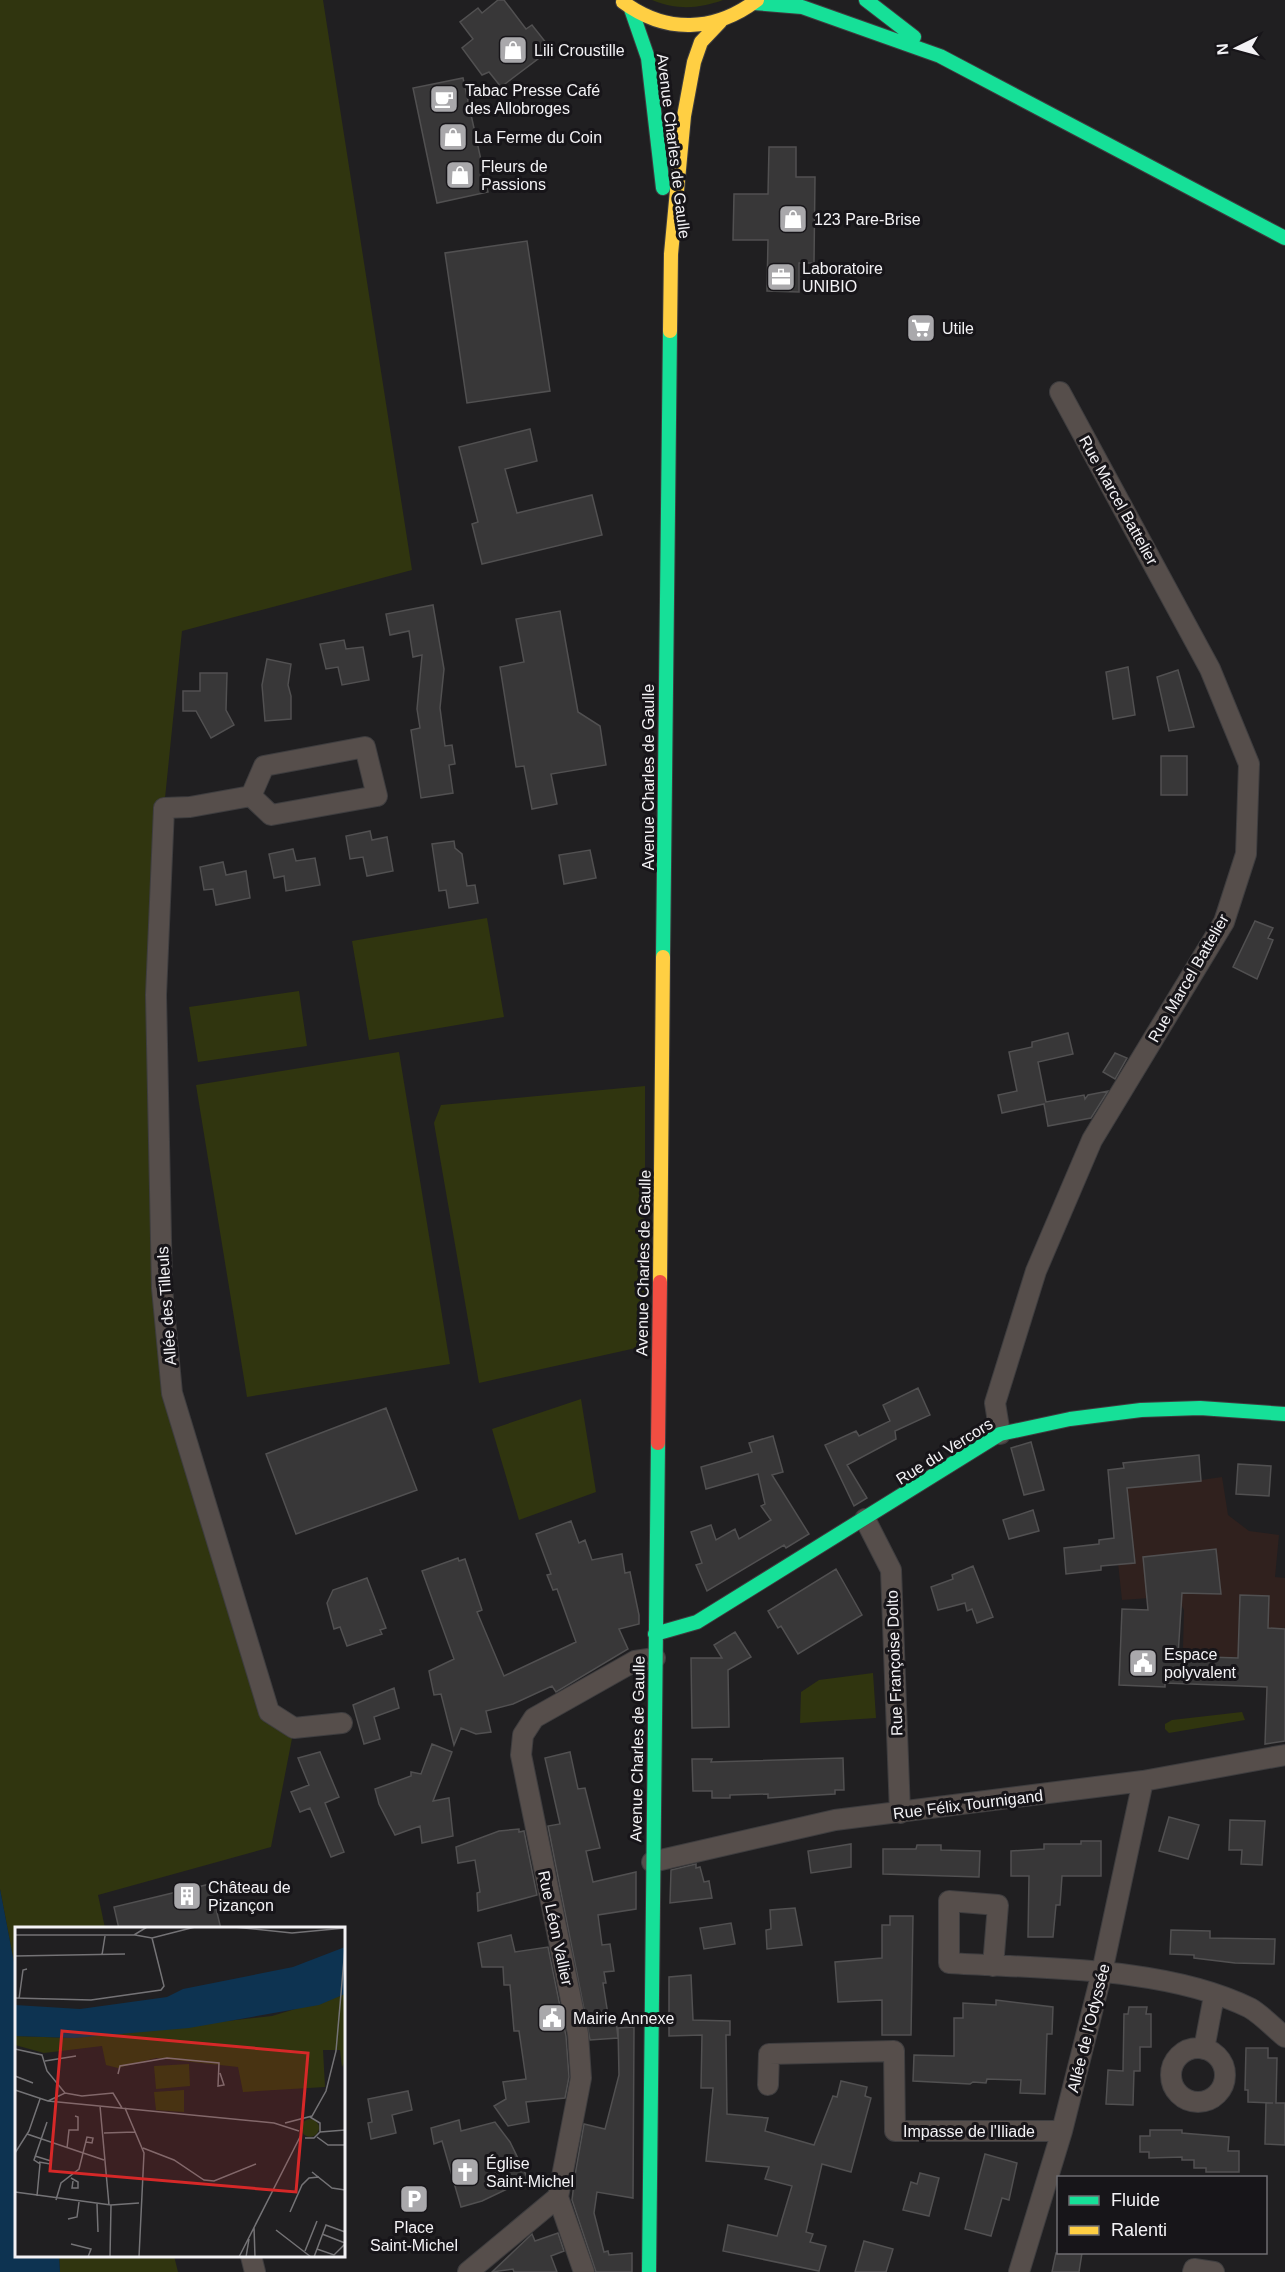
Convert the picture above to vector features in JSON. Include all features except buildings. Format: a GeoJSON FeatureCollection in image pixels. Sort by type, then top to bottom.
{"type":"FeatureCollection","features":[{"type":"Feature","properties":{"kind":"main road"},"geometry":{"type":"LineString","coordinates":[[866,0],[939,56]]}},
{"type":"Feature","properties":{"kind":"main road"},"geometry":{"type":"LineString","coordinates":[[626,5],[664,24],[683,27],[720,22],[756,2],[802,7],[939,56],[1285,238]]}},
{"type":"Feature","properties":{"kind":"main road","name":"Avenue Charles de Gaulle"},"geometry":{"type":"LineString","coordinates":[[626,5],[648,58],[671,254]]}},
{"type":"Feature","properties":{"kind":"main road","name":"Avenue Charles de Gaulle"},"geometry":{"type":"LineString","coordinates":[[649,2272],[671,254],[684,116],[694,62],[701,42],[720,22]]}},
{"type":"Feature","properties":{"kind":"main road","name":"Rue du Vercors"},"geometry":{"type":"LineString","coordinates":[[655,1634],[697,1622],[865,1520],[1000,1434],[1048,1421],[1154,1410],[1188,1408],[1285,1414]]}},
{"type":"Feature","properties":{"kind":"street","name":"Rue Marcel Battelier"},"geometry":{"type":"LineString","coordinates":[[1000,1434],[995,1403],[1036,1271],[1092,1140],[1224,922],[1246,854],[1249,764],[1210,669],[1060,392]]}},
{"type":"Feature","properties":{"kind":"street"},"geometry":{"type":"LineString","coordinates":[[365,747],[377,796],[270,816],[251,796],[264,766],[365,747]]}},
{"type":"Feature","properties":{"kind":"street","name":"Allée des Tilleuls"},"geometry":{"type":"LineString","coordinates":[[251,796],[190,807],[164,808],[156,995],[162,1288],[172,1393],[269,1712],[294,1728],[342,1723]]}},
{"type":"Feature","properties":{"kind":"street","name":"Rue Françoise Dolto"},"geometry":{"type":"LineString","coordinates":[[865,1520],[891,1570],[900,1813]]}},
{"type":"Feature","properties":{"kind":"street","name":"Rue Léon Vallier"},"geometry":{"type":"LineString","coordinates":[[558,2197],[581,2078],[578,2034],[521,1755],[523,1735],[534,1718],[635,1661],[655,1658]]}},
{"type":"Feature","properties":{"kind":"street","name":"Rue Félix Tournigand"},"geometry":{"type":"LineString","coordinates":[[652,1863],[835,1820],[1143,1781],[1285,1755]]}},
{"type":"Feature","properties":{"kind":"street","name":"Allée de l'Odyssée"},"geometry":{"type":"LineString","coordinates":[[1019,2272],[1062,2131],[1102,1972],[1143,1781]]}},
{"type":"Feature","properties":{"kind":"street"},"geometry":{"type":"LineString","coordinates":[[993,1966],[1102,1972],[1187,1986],[1251,2009],[1285,2037]]}},
{"type":"Feature","properties":{"kind":"street"},"geometry":{"type":"LineString","coordinates":[[1204,2049],[1214,1995]]}},
{"type":"Feature","properties":{"kind":"street","name":"Impasse de l'Iliade"},"geometry":{"type":"LineString","coordinates":[[768,2085],[769,2054],[894,2051],[895,2131],[1062,2131]]}},
{"type":"Feature","properties":{"kind":"street"},"geometry":{"type":"LineString","coordinates":[[468,2272],[558,2197],[584,2272]]}},
{"type":"Feature","properties":{"kind":"street"},"geometry":{"type":"LineString","coordinates":[[251,2257],[255,2272]]}},
{"type":"Feature","properties":{"kind":"street"},"geometry":{"type":"LineString","coordinates":[[1193,2272],[1194,2269],[1214,2272]]}},
{"type":"Feature","properties":{"kind":"shaded area"},"geometry":{"type":"Polygon","coordinates":[[[1199,1455],[1201,1480],[1222,1477],[1228,1515],[1249,1531],[1279,1535],[1275,1577],[1285,1578],[1285,1741],[1265,1744],[1266,1687],[1172,1683],[1173,1652],[1183,1649],[1184,1610],[1177,1596],[1122,1600],[1108,1470],[1123,1468],[1123,1463],[1199,1455]]]}},
{"type":"Feature","properties":{"kind":"green space"},"geometry":{"type":"Polygon","coordinates":[[[0,0],[323,0],[412,570],[182,631],[164,808],[156,983],[172,1393],[269,1712],[294,1728],[271,1847],[98,1895],[105,1927],[15,1927],[15,1968],[0,1889],[0,0]]]}},
{"type":"Feature","properties":{"kind":"green space"},"geometry":{"type":"Polygon","coordinates":[[[652,0],[723,0],[705,5],[679,7],[652,0]]]}},
{"type":"Feature","properties":{"kind":"green space"},"geometry":{"type":"Polygon","coordinates":[[[487,918],[504,1017],[369,1040],[352,941],[487,918]]]}},
{"type":"Feature","properties":{"kind":"green space"},"geometry":{"type":"Polygon","coordinates":[[[299,991],[307,1046],[198,1062],[189,1007],[299,991]]]}},
{"type":"Feature","properties":{"kind":"green space"},"geometry":{"type":"Polygon","coordinates":[[[399,1052],[450,1364],[247,1397],[196,1085],[399,1052]]]}},
{"type":"Feature","properties":{"kind":"green space"},"geometry":{"type":"Polygon","coordinates":[[[645,1086],[645,1346],[479,1383],[434,1123],[441,1105],[645,1086]]]}},
{"type":"Feature","properties":{"kind":"green space"},"geometry":{"type":"Polygon","coordinates":[[[581,1399],[596,1492],[519,1520],[492,1429],[581,1399]]]}},
{"type":"Feature","properties":{"kind":"green space"},"geometry":{"type":"Polygon","coordinates":[[[873,1673],[876,1718],[800,1723],[801,1692],[819,1680],[873,1673]]]}},
{"type":"Feature","properties":{"kind":"green space"},"geometry":{"type":"Polygon","coordinates":[[[1242,1712],[1245,1720],[1169,1733],[1165,1729],[1165,1724],[1172,1720],[1242,1712]]]}},
{"type":"Feature","properties":{"kind":"green space"},"geometry":{"type":"Polygon","coordinates":[[[59,2257],[174,2257],[178,2272],[60,2272],[59,2257]]]}},
{"type":"Feature","properties":{"kind":"water"},"geometry":{"type":"Polygon","coordinates":[[[0,1889],[15,1968],[15,2257],[59,2257],[60,2272],[0,2272],[0,1889]]]}},
{"type":"Feature","properties":{"kind":"traffic: fast"},"geometry":{"type":"LineString","coordinates":[[866,0],[914,37]]}},
{"type":"Feature","properties":{"kind":"traffic: fast"},"geometry":{"type":"LineString","coordinates":[[754,3],[802,7],[940,56],[1285,238]]}},
{"type":"Feature","properties":{"kind":"traffic: fast"},"geometry":{"type":"LineString","coordinates":[[631,9],[648,58],[663,188]]}},
{"type":"Feature","properties":{"kind":"traffic: fast"},"geometry":{"type":"LineString","coordinates":[[663,957],[670,331]]}},
{"type":"Feature","properties":{"kind":"traffic: fast"},"geometry":{"type":"LineString","coordinates":[[655,1634],[697,1622],[1000,1434],[1070,1419],[1141,1410],[1200,1408],[1285,1414]]}},
{"type":"Feature","properties":{"kind":"traffic: fast"},"geometry":{"type":"LineString","coordinates":[[649,2272],[658,1443]]}},
{"type":"Feature","properties":{"kind":"traffic: slow"},"geometry":{"type":"LineString","coordinates":[[623,2],[656,20],[690,25],[724,18],[741,11],[757,0]]}},
{"type":"Feature","properties":{"kind":"traffic: slow"},"geometry":{"type":"LineString","coordinates":[[670,331],[671,254],[684,116],[694,62],[701,42],[720,22]]}},
{"type":"Feature","properties":{"kind":"traffic: slow"},"geometry":{"type":"LineString","coordinates":[[660,1282],[663,957]]}},
{"type":"Feature","properties":{"kind":"traffic: jam"},"geometry":{"type":"LineString","coordinates":[[658,1443],[660,1282]]}},
{"type":"Feature","properties":{"kind":"place","name":"Lili Croustille"},"geometry":{"type":"Point","coordinates":[513,50]}},
{"type":"Feature","properties":{"kind":"place","name":"Tabac Presse Café des Allobroges"},"geometry":{"type":"Point","coordinates":[444,99]}},
{"type":"Feature","properties":{"kind":"place","name":"La Ferme du Coin"},"geometry":{"type":"Point","coordinates":[453,137]}},
{"type":"Feature","properties":{"kind":"place","name":"Fleurs de Passions"},"geometry":{"type":"Point","coordinates":[460,175]}},
{"type":"Feature","properties":{"kind":"place","name":"123 Pare-Brise"},"geometry":{"type":"Point","coordinates":[793,219]}},
{"type":"Feature","properties":{"kind":"place","name":"Laboratoire UNIBIO"},"geometry":{"type":"Point","coordinates":[781,277]}},
{"type":"Feature","properties":{"kind":"place","name":"Utile"},"geometry":{"type":"Point","coordinates":[921,328]}},
{"type":"Feature","properties":{"kind":"place","name":"Espace polyvalent"},"geometry":{"type":"Point","coordinates":[1143,1663]}},
{"type":"Feature","properties":{"kind":"place","name":"Château de Pizançon"},"geometry":{"type":"Point","coordinates":[187,1896]}},
{"type":"Feature","properties":{"kind":"place","name":"Mairie Annexe"},"geometry":{"type":"Point","coordinates":[552,2018]}},
{"type":"Feature","properties":{"kind":"place","name":"Église Saint-Michel"},"geometry":{"type":"Point","coordinates":[465,2172]}},
{"type":"Feature","properties":{"kind":"place","name":"Place Saint-Michel"},"geometry":{"type":"Point","coordinates":[414,2199]}}]}
